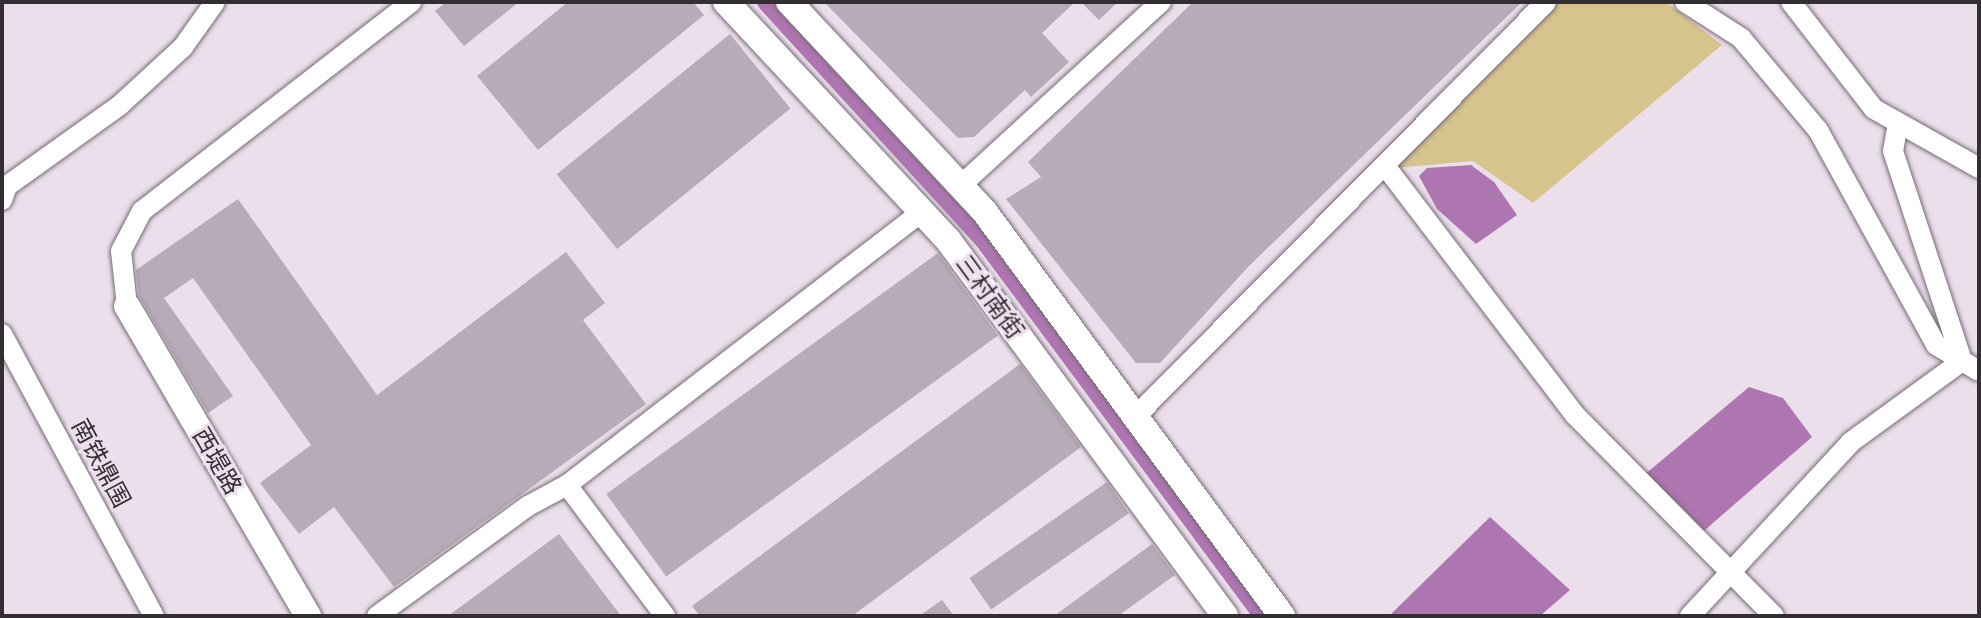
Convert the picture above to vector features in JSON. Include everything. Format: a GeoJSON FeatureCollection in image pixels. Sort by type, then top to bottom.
{"type":"FeatureCollection","features":[{"type":"Feature","properties":{"kind":"street"},"geometry":{"type":"LineString","coordinates":[[2,200],[7,186],[120,105],[183,47],[215,2]]}},
{"type":"Feature","properties":{"kind":"street"},"geometry":{"type":"LineString","coordinates":[[127,306],[121,251],[142,211],[411,2]]}},
{"type":"Feature","properties":{"kind":"street","name":"三村南街"},"geometry":{"type":"LineString","coordinates":[[726,2],[922,212],[1225,616]]}},
{"type":"Feature","properties":{"kind":"street","name":"三村南街"},"geometry":{"type":"LineString","coordinates":[[789,2],[960,186],[1282,616]]}},
{"type":"Feature","properties":{"kind":"street"},"geometry":{"type":"LineString","coordinates":[[960,186],[1161,2]]}},
{"type":"Feature","properties":{"kind":"street"},"geometry":{"type":"LineString","coordinates":[[1135,417],[1386,167],[1546,2]]}},
{"type":"Feature","properties":{"kind":"street"},"geometry":{"type":"LineString","coordinates":[[1685,2],[1741,38],[1818,130],[1936,345],[1970,366]]}},
{"type":"Feature","properties":{"kind":"street"},"geometry":{"type":"LineString","coordinates":[[1791,2],[1874,109],[1979,168]]}},
{"type":"Feature","properties":{"kind":"street"},"geometry":{"type":"LineString","coordinates":[[1898,123],[1893,151],[1970,366]]}},
{"type":"Feature","properties":{"kind":"street"},"geometry":{"type":"LineString","coordinates":[[1386,167],[1575,415],[1729,575],[1774,616]]}},
{"type":"Feature","properties":{"kind":"street"},"geometry":{"type":"LineString","coordinates":[[377,616],[528,506],[567,485],[922,212]]}},
{"type":"Feature","properties":{"kind":"street","name":"西堤路"},"geometry":{"type":"LineString","coordinates":[[127,306],[308,616]]}},
{"type":"Feature","properties":{"kind":"street","name":"南铁鼎围"},"geometry":{"type":"LineString","coordinates":[[2,334],[154,616]]}},
{"type":"Feature","properties":{"kind":"street"},"geometry":{"type":"LineString","coordinates":[[1690,616],[1851,442],[1970,366]]}},
{"type":"Feature","properties":{"kind":"street"},"geometry":{"type":"LineString","coordinates":[[567,485],[665,616]]}},
{"type":"Feature","properties":{"kind":"shaded area"},"geometry":{"type":"Polygon","coordinates":[[[1556,2],[1666,2],[1722,45],[1533,203],[1473,161],[1394,168],[1556,2]]]}},
{"type":"Feature","properties":{"kind":"shaded area"},"geometry":{"type":"Polygon","coordinates":[[[1471,165],[1494,182],[1517,215],[1476,244],[1437,209],[1419,176],[1427,168],[1471,165]]]}},
{"type":"Feature","properties":{"kind":"shaded area"},"geometry":{"type":"Polygon","coordinates":[[[1749,387],[1783,398],[1812,437],[1698,536],[1637,481],[1749,387]]]}},
{"type":"Feature","properties":{"kind":"shaded area"},"geometry":{"type":"Polygon","coordinates":[[[1490,517],[1570,590],[1540,616],[1389,616],[1490,517]]]}},
{"type":"Feature","properties":{"kind":"building"},"geometry":{"type":"Polygon","coordinates":[[[446,2],[519,2],[464,46],[435,11],[446,2]]]}},
{"type":"Feature","properties":{"kind":"building"},"geometry":{"type":"Polygon","coordinates":[[[568,2],[693,2],[704,15],[538,150],[477,76],[568,2]]]}},
{"type":"Feature","properties":{"kind":"building"},"geometry":{"type":"Polygon","coordinates":[[[824,2],[1075,2],[1042,33],[1069,62],[1031,97],[1025,90],[974,137],[958,138],[824,2]]]}},
{"type":"Feature","properties":{"kind":"building"},"geometry":{"type":"Polygon","coordinates":[[[1081,2],[1118,2],[1099,20],[1081,2]]]}},
{"type":"Feature","properties":{"kind":"building"},"geometry":{"type":"Polygon","coordinates":[[[1193,2],[1522,2],[1248,267],[1160,363],[1136,363],[1006,199],[1041,177],[1028,162],[1193,2]]]}},
{"type":"Feature","properties":{"kind":"building"},"geometry":{"type":"Polygon","coordinates":[[[730,34],[790,109],[617,249],[557,174],[730,34]]]}},
{"type":"Feature","properties":{"kind":"building"},"geometry":{"type":"Polygon","coordinates":[[[238,199],[377,395],[566,252],[605,303],[583,320],[646,404],[394,587],[334,507],[299,534],[260,483],[311,445],[193,278],[164,298],[233,396],[208,413],[139,296],[136,270],[238,199]]]}},
{"type":"Feature","properties":{"kind":"building"},"geometry":{"type":"Polygon","coordinates":[[[938,253],[998,336],[666,577],[606,494],[938,253]]]}},
{"type":"Feature","properties":{"kind":"building"},"geometry":{"type":"Polygon","coordinates":[[[1020,364],[1081,447],[852,616],[700,616],[692,606],[1020,364]]]}},
{"type":"Feature","properties":{"kind":"building"},"geometry":{"type":"Polygon","coordinates":[[[1107,482],[1129,513],[991,609],[969,578],[1107,482]]]}},
{"type":"Feature","properties":{"kind":"building"},"geometry":{"type":"Polygon","coordinates":[[[559,534],[621,616],[448,616],[559,534]]]}},
{"type":"Feature","properties":{"kind":"building"},"geometry":{"type":"Polygon","coordinates":[[[1152,544],[1175,575],[1118,616],[1054,616],[1152,544]]]}},
{"type":"Feature","properties":{"kind":"building"},"geometry":{"type":"Polygon","coordinates":[[[942,600],[954,616],[919,616],[942,600]]]}},
{"type":"Feature","properties":{"kind":"waterway"},"geometry":{"type":"LineString","coordinates":[[766,2],[985,242],[1263,616]]}}]}
